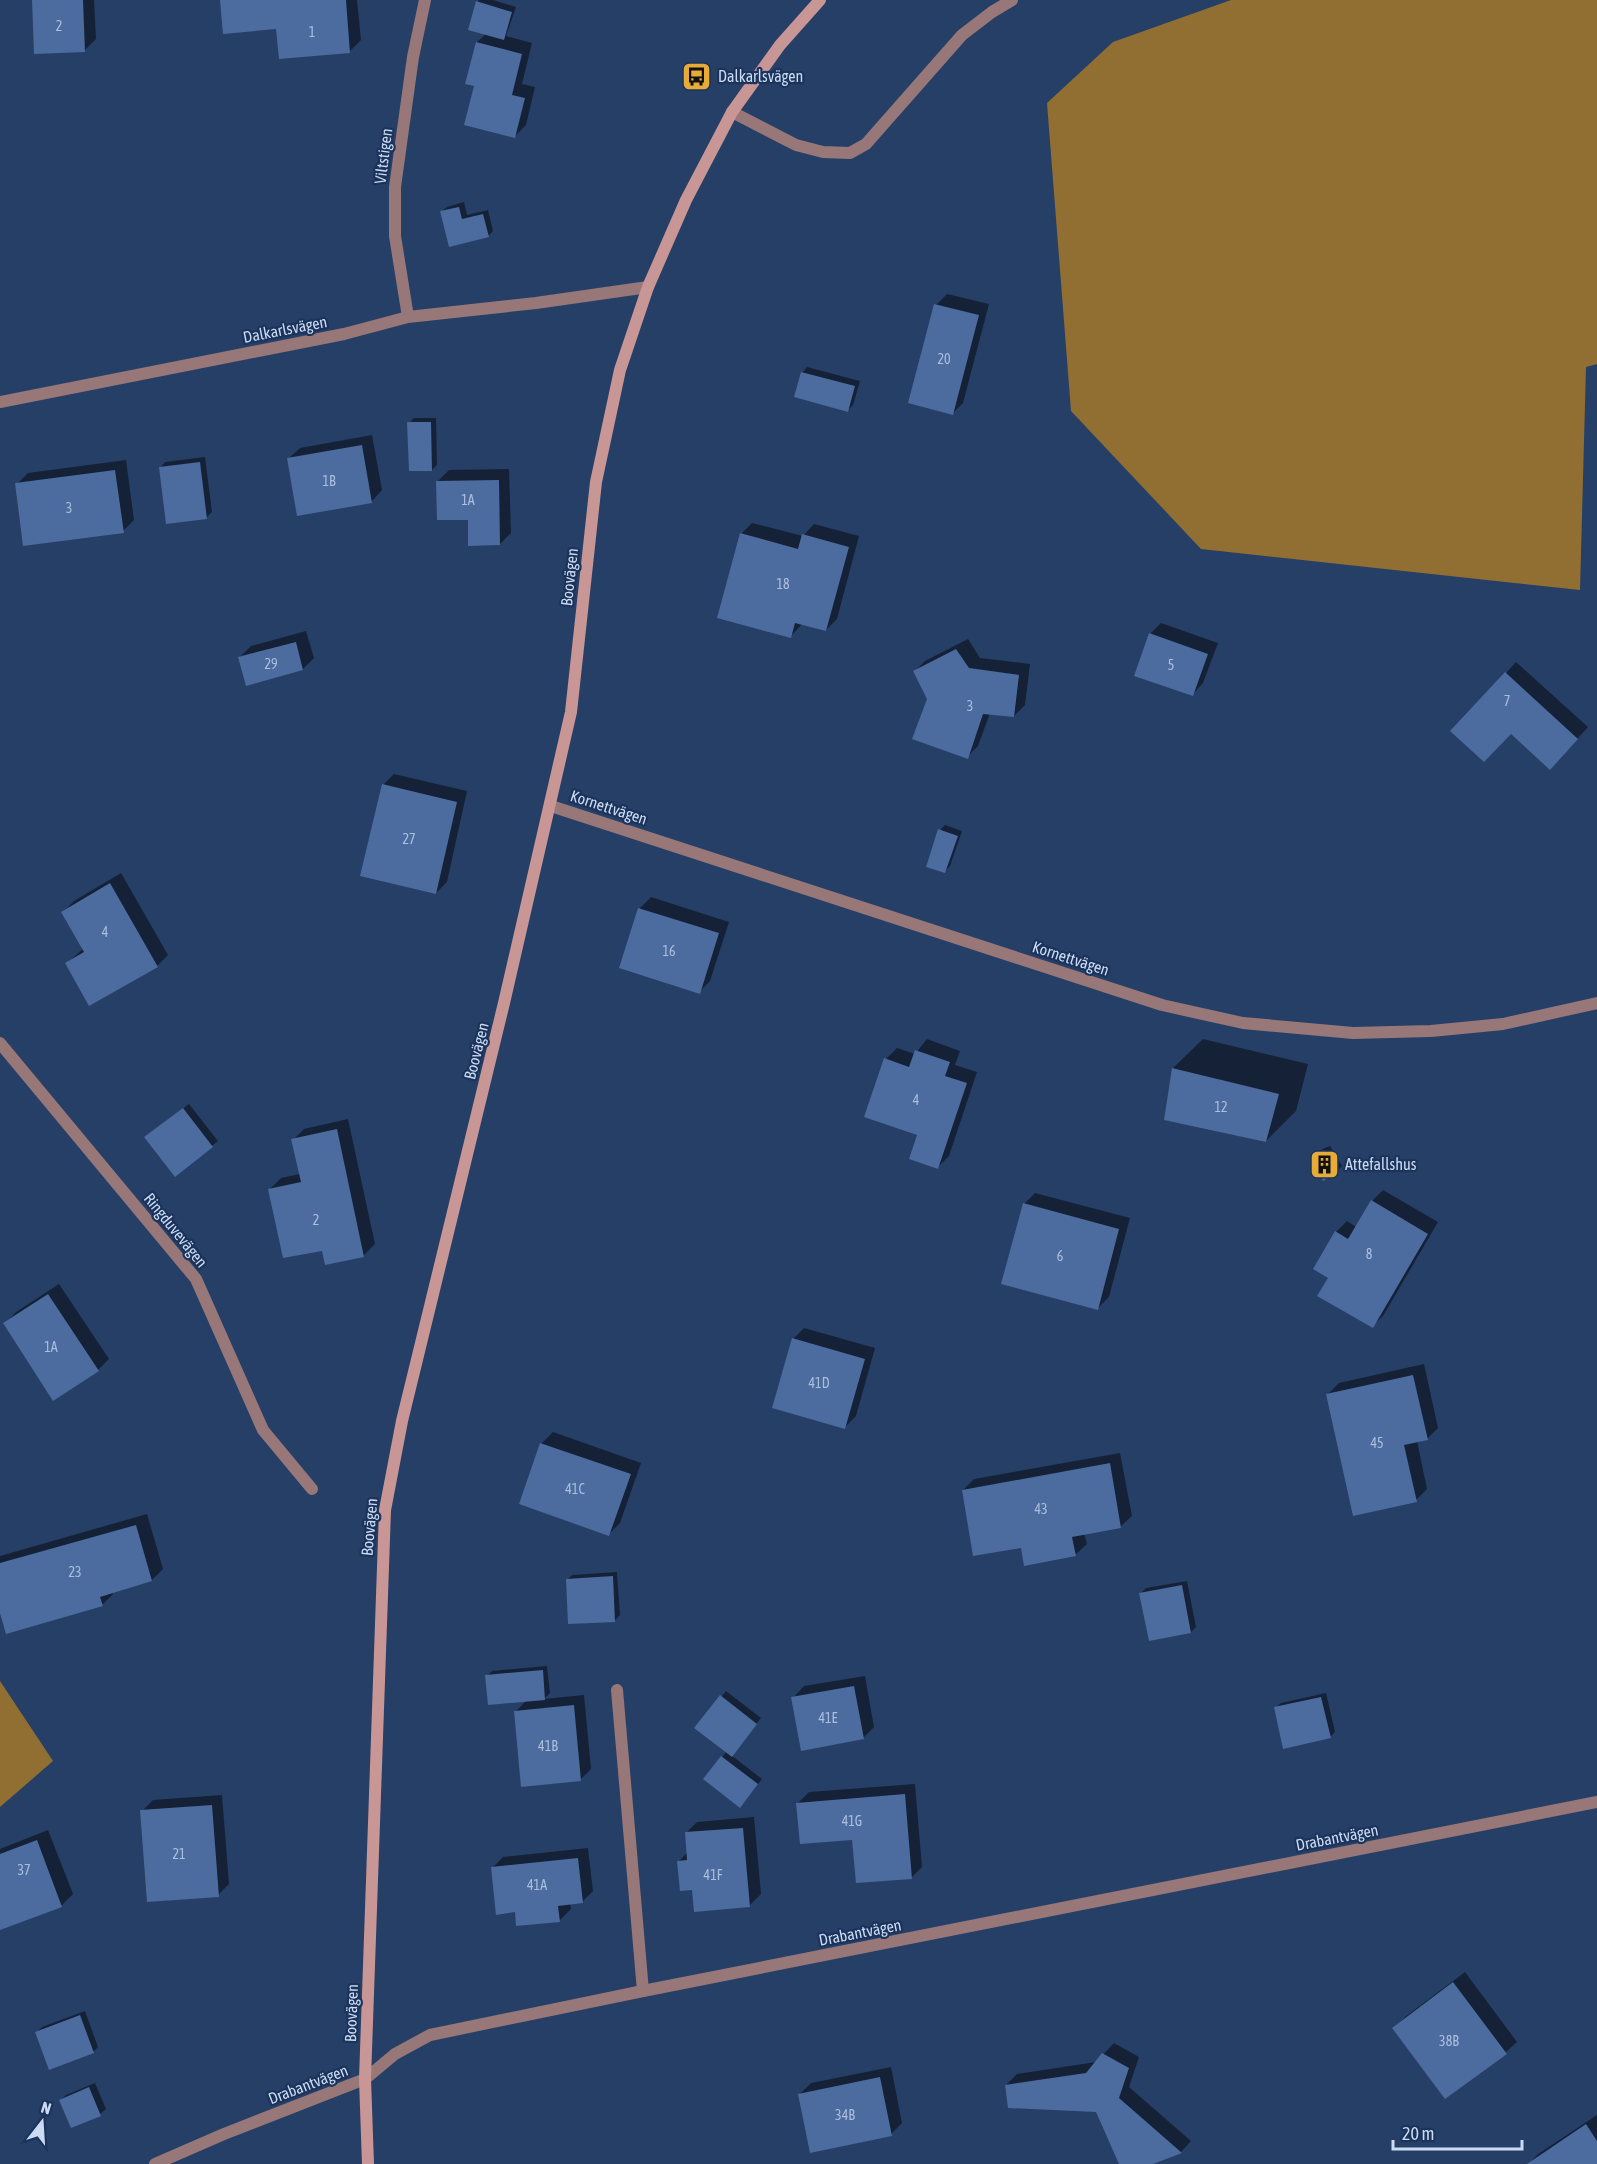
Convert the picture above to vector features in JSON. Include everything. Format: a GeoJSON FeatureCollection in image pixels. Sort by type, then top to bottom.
{"type":"FeatureCollection","features":[{"type":"Feature","properties":{"kind":"street","name":"Viltstigen"},"geometry":{"type":"LineString","coordinates":[[408,317],[395,236],[395,187],[413,57],[425,0]]}},
{"type":"Feature","properties":{"kind":"street","name":"Boovägen"},"geometry":{"type":"LineString","coordinates":[[368,2164],[365,2079],[385,1510],[402,1421],[551,806],[571,712],[596,482],[620,370],[648,287],[686,200],[732,112],[780,45],[820,0]]}},
{"type":"Feature","properties":{"kind":"street"},"geometry":{"type":"LineString","coordinates":[[732,112],[796,145],[823,152],[850,153],[866,144],[962,35],[1012,0]]}},
{"type":"Feature","properties":{"kind":"street","name":"Dalkarlsvägen"},"geometry":{"type":"LineString","coordinates":[[0,402],[344,334],[408,317],[536,303],[648,287]]}},
{"type":"Feature","properties":{"kind":"street","name":"Kornettvägen"},"geometry":{"type":"LineString","coordinates":[[551,806],[1162,1005],[1243,1023],[1353,1033],[1431,1031],[1503,1024],[1597,1003]]}},
{"type":"Feature","properties":{"kind":"street","name":"Ringduvevägen"},"geometry":{"type":"LineString","coordinates":[[0,1043],[196,1279],[262,1430],[312,1489]]}},
{"type":"Feature","properties":{"kind":"street"},"geometry":{"type":"LineString","coordinates":[[617,1690],[643,1990]]}},
{"type":"Feature","properties":{"kind":"street","name":"Drabantvägen"},"geometry":{"type":"LineString","coordinates":[[155,2164],[224,2134],[365,2079],[395,2054],[430,2035],[643,1990],[1597,1802]]}},
{"type":"Feature","properties":{"kind":"shaded area"},"geometry":{"type":"Polygon","coordinates":[[[1231,0],[1597,0],[1597,364],[1586,367],[1580,590],[1201,549],[1071,411],[1047,103],[1113,42],[1231,0]]]}},
{"type":"Feature","properties":{"kind":"shaded area"},"geometry":{"type":"Polygon","coordinates":[[[0,1681],[53,1761],[0,1807],[0,1681]]]}},
{"type":"Feature","properties":{"kind":"building"},"geometry":{"type":"Polygon","coordinates":[[[32,0],[83,0],[85,52],[34,54],[32,0]]]}},
{"type":"Feature","properties":{"kind":"building"},"geometry":{"type":"Polygon","coordinates":[[[220,0],[346,0],[350,53],[279,59],[276,29],[223,34],[220,0]]]}},
{"type":"Feature","properties":{"kind":"building"},"geometry":{"type":"Polygon","coordinates":[[[476,1],[512,12],[504,40],[468,30],[476,1]]]}},
{"type":"Feature","properties":{"kind":"building"},"geometry":{"type":"Polygon","coordinates":[[[476,42],[522,54],[512,95],[525,98],[515,138],[464,125],[474,86],[465,84],[476,42]]]}},
{"type":"Feature","properties":{"kind":"building"},"geometry":{"type":"Polygon","coordinates":[[[459,207],[462,219],[483,214],[489,237],[449,247],[440,211],[459,207]]]}},
{"type":"Feature","properties":{"kind":"building"},"geometry":{"type":"Polygon","coordinates":[[[934,304],[979,315],[953,415],[908,403],[934,304]]]}},
{"type":"Feature","properties":{"kind":"building"},"geometry":{"type":"Polygon","coordinates":[[[801,372],[855,386],[848,412],[794,397],[801,372]]]}},
{"type":"Feature","properties":{"kind":"building"},"geometry":{"type":"Polygon","coordinates":[[[407,422],[431,422],[432,471],[409,471],[407,422]]]}},
{"type":"Feature","properties":{"kind":"building"},"geometry":{"type":"Polygon","coordinates":[[[362,445],[372,503],[297,516],[287,458],[362,445]]]}},
{"type":"Feature","properties":{"kind":"building"},"geometry":{"type":"Polygon","coordinates":[[[200,462],[207,519],[166,524],[159,467],[200,462]]]}},
{"type":"Feature","properties":{"kind":"building"},"geometry":{"type":"Polygon","coordinates":[[[115,470],[124,533],[23,546],[15,483],[115,470]]]}},
{"type":"Feature","properties":{"kind":"building"},"geometry":{"type":"Polygon","coordinates":[[[499,480],[500,545],[468,546],[468,520],[437,520],[436,481],[499,480]]]}},
{"type":"Feature","properties":{"kind":"building"},"geometry":{"type":"Polygon","coordinates":[[[740,533],[798,549],[802,534],[849,547],[826,631],[795,623],[791,638],[717,618],[740,533]]]}},
{"type":"Feature","properties":{"kind":"building"},"geometry":{"type":"Polygon","coordinates":[[[1149,633],[1208,654],[1193,696],[1134,676],[1149,633]]]}},
{"type":"Feature","properties":{"kind":"building"},"geometry":{"type":"Polygon","coordinates":[[[296,642],[303,670],[246,686],[238,657],[296,642]]]}},
{"type":"Feature","properties":{"kind":"building"},"geometry":{"type":"Polygon","coordinates":[[[956,649],[969,668],[1019,675],[1014,717],[983,714],[968,759],[912,739],[927,699],[913,671],[956,649]]]}},
{"type":"Feature","properties":{"kind":"building"},"geometry":{"type":"Polygon","coordinates":[[[1505,672],[1578,739],[1550,770],[1511,734],[1484,762],[1450,731],[1505,672]]]}},
{"type":"Feature","properties":{"kind":"building"},"geometry":{"type":"Polygon","coordinates":[[[382,784],[457,802],[436,894],[360,876],[382,784]]]}},
{"type":"Feature","properties":{"kind":"building"},"geometry":{"type":"Polygon","coordinates":[[[938,829],[958,836],[945,873],[926,867],[938,829]]]}},
{"type":"Feature","properties":{"kind":"building"},"geometry":{"type":"Polygon","coordinates":[[[110,883],[158,967],[89,1006],[65,963],[84,952],[61,912],[110,883]]]}},
{"type":"Feature","properties":{"kind":"building"},"geometry":{"type":"Polygon","coordinates":[[[638,908],[719,933],[700,994],[619,968],[638,908]]]}},
{"type":"Feature","properties":{"kind":"building"},"geometry":{"type":"Polygon","coordinates":[[[915,1050],[950,1062],[945,1076],[967,1083],[938,1169],[909,1159],[917,1135],[864,1117],[884,1058],[909,1067],[915,1050]]]}},
{"type":"Feature","properties":{"kind":"building"},"geometry":{"type":"Polygon","coordinates":[[[1172,1068],[1279,1094],[1266,1142],[1164,1120],[1172,1068]]]}},
{"type":"Feature","properties":{"kind":"building"},"geometry":{"type":"Polygon","coordinates":[[[183,1108],[213,1147],[175,1177],[144,1137],[183,1108]]]}},
{"type":"Feature","properties":{"kind":"building"},"geometry":{"type":"Polygon","coordinates":[[[337,1129],[364,1257],[325,1265],[322,1251],[283,1258],[268,1189],[301,1182],[291,1139],[337,1129]]]}},
{"type":"Feature","properties":{"kind":"building","name":"Attefallshus"},"geometry":{"type":"Polygon","coordinates":[[[1324,1150],[1338,1172],[1323,1181],[1311,1156],[1324,1150]]]}},
{"type":"Feature","properties":{"kind":"building"},"geometry":{"type":"Polygon","coordinates":[[[1371,1200],[1428,1234],[1373,1328],[1317,1296],[1328,1278],[1313,1269],[1335,1231],[1348,1239],[1371,1200]]]}},
{"type":"Feature","properties":{"kind":"building"},"geometry":{"type":"Polygon","coordinates":[[[1023,1203],[1119,1229],[1098,1310],[1001,1284],[1023,1203]]]}},
{"type":"Feature","properties":{"kind":"building"},"geometry":{"type":"Polygon","coordinates":[[[48,1294],[99,1371],[53,1401],[3,1323],[48,1294]]]}},
{"type":"Feature","properties":{"kind":"building"},"geometry":{"type":"Polygon","coordinates":[[[792,1338],[865,1359],[845,1429],[772,1408],[792,1338]]]}},
{"type":"Feature","properties":{"kind":"building"},"geometry":{"type":"Polygon","coordinates":[[[1413,1375],[1428,1440],[1404,1445],[1417,1502],[1353,1516],[1326,1394],[1413,1375]]]}},
{"type":"Feature","properties":{"kind":"building"},"geometry":{"type":"Polygon","coordinates":[[[540,1443],[631,1474],[609,1536],[519,1504],[540,1443]]]}},
{"type":"Feature","properties":{"kind":"building"},"geometry":{"type":"Polygon","coordinates":[[[1110,1463],[1121,1528],[1072,1537],[1076,1556],[1024,1566],[1021,1548],[973,1556],[962,1490],[1110,1463]]]}},
{"type":"Feature","properties":{"kind":"building"},"geometry":{"type":"Polygon","coordinates":[[[136,1525],[152,1581],[100,1597],[103,1606],[6,1634],[0,1613],[0,1563],[136,1525]]]}},
{"type":"Feature","properties":{"kind":"building"},"geometry":{"type":"Polygon","coordinates":[[[613,1576],[615,1622],[568,1624],[566,1579],[613,1576]]]}},
{"type":"Feature","properties":{"kind":"building"},"geometry":{"type":"Polygon","coordinates":[[[1182,1585],[1191,1633],[1149,1641],[1139,1593],[1182,1585]]]}},
{"type":"Feature","properties":{"kind":"building"},"geometry":{"type":"Polygon","coordinates":[[[543,1670],[545,1700],[488,1705],[485,1675],[543,1670]]]}},
{"type":"Feature","properties":{"kind":"building"},"geometry":{"type":"Polygon","coordinates":[[[854,1686],[864,1739],[801,1751],[791,1697],[854,1686]]]}},
{"type":"Feature","properties":{"kind":"building"},"geometry":{"type":"Polygon","coordinates":[[[720,1695],[757,1724],[732,1757],[694,1728],[720,1695]]]}},
{"type":"Feature","properties":{"kind":"building"},"geometry":{"type":"Polygon","coordinates":[[[1321,1697],[1331,1738],[1283,1749],[1274,1707],[1321,1697]]]}},
{"type":"Feature","properties":{"kind":"building"},"geometry":{"type":"Polygon","coordinates":[[[574,1705],[581,1781],[521,1787],[514,1711],[574,1705]]]}},
{"type":"Feature","properties":{"kind":"building"},"geometry":{"type":"Polygon","coordinates":[[[721,1756],[758,1784],[740,1808],[703,1779],[721,1756]]]}},
{"type":"Feature","properties":{"kind":"building"},"geometry":{"type":"Polygon","coordinates":[[[905,1794],[912,1879],[856,1883],[852,1840],[800,1844],[796,1803],[905,1794]]]}},
{"type":"Feature","properties":{"kind":"building"},"geometry":{"type":"Polygon","coordinates":[[[212,1805],[219,1897],[147,1902],[140,1810],[212,1805]]]}},
{"type":"Feature","properties":{"kind":"building"},"geometry":{"type":"Polygon","coordinates":[[[743,1828],[750,1907],[694,1912],[692,1890],[680,1891],[677,1861],[687,1860],[685,1832],[743,1828]]]}},
{"type":"Feature","properties":{"kind":"building"},"geometry":{"type":"Polygon","coordinates":[[[37,1840],[62,1907],[0,1930],[0,1854],[37,1840]]]}},
{"type":"Feature","properties":{"kind":"building"},"geometry":{"type":"Polygon","coordinates":[[[578,1858],[583,1903],[558,1906],[560,1922],[516,1926],[515,1912],[496,1915],[491,1867],[578,1858]]]}},
{"type":"Feature","properties":{"kind":"building"},"geometry":{"type":"Polygon","coordinates":[[[1453,1982],[1507,2054],[1445,2099],[1392,2028],[1453,1982]]]}},
{"type":"Feature","properties":{"kind":"building"},"geometry":{"type":"Polygon","coordinates":[[[80,2015],[94,2053],[49,2070],[35,2032],[80,2015]]]}},
{"type":"Feature","properties":{"kind":"building"},"geometry":{"type":"Polygon","coordinates":[[[1102,2053],[1129,2068],[1119,2098],[1182,2153],[1153,2164],[1119,2164],[1096,2112],[1008,2108],[1005,2085],[1086,2073],[1102,2053]]]}},
{"type":"Feature","properties":{"kind":"building"},"geometry":{"type":"Polygon","coordinates":[[[880,2077],[892,2136],[810,2153],[798,2094],[880,2077]]]}},
{"type":"Feature","properties":{"kind":"building"},"geometry":{"type":"Polygon","coordinates":[[[89,2087],[101,2116],[71,2128],[59,2100],[89,2087]]]}},
{"type":"Feature","properties":{"kind":"building"},"geometry":{"type":"Polygon","coordinates":[[[1586,2124],[1597,2141],[1597,2164],[1527,2164],[1586,2124]]]}},
{"type":"Feature","properties":{"kind":"place","name":"Dalkarlsvägen"},"geometry":{"type":"Point","coordinates":[697,76]}},
{"type":"Feature","properties":{"kind":"place","name":"Attefallshus"},"geometry":{"type":"Point","coordinates":[1324,1164]}}]}
